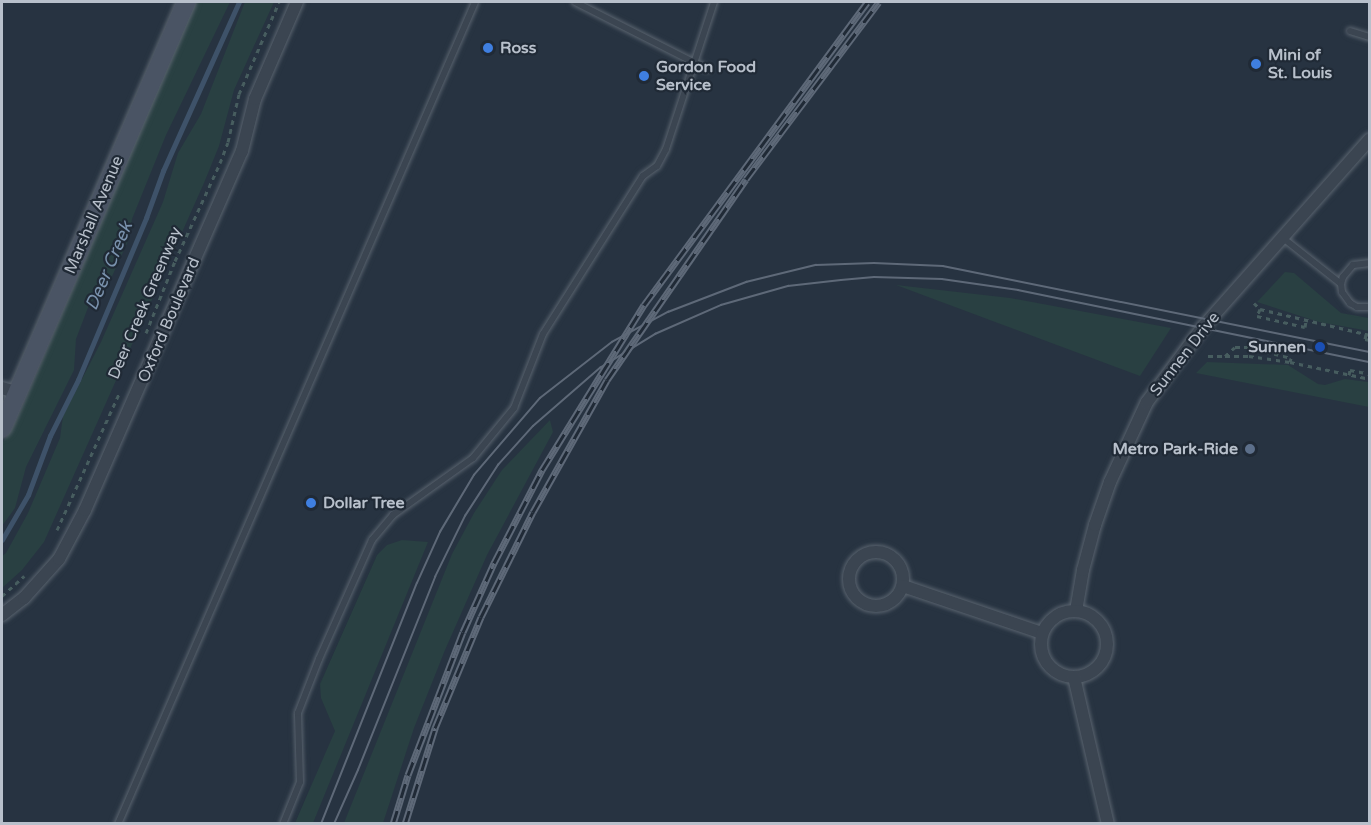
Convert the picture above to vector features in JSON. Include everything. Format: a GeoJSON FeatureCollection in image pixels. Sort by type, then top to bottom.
{"type":"FeatureCollection","features":[{"type":"Feature","properties":{"kind":"street","name":"Marshall Avenue"},"geometry":{"type":"LineString","coordinates":[[2,428],[10,390],[186,2]]}},
{"type":"Feature","properties":{"kind":"street","name":"Oxford Boulevard"},"geometry":{"type":"LineString","coordinates":[[2,615],[24,598],[59,558],[85,510],[239,159],[255,99],[297,2]]}},
{"type":"Feature","properties":{"kind":"street","name":"Sunnen Drive"},"geometry":{"type":"LineString","coordinates":[[1076,611],[1083,570],[1095,525],[1110,482],[1147,402],[1203,327],[1370,139]]}},
{"type":"Feature","properties":{"kind":"street"},"geometry":{"type":"LineString","coordinates":[[881,552],[890,555],[901,568],[903,586],[893,601],[876,606],[867,605],[855,596],[850,586],[851,568],[863,555],[881,552]]}},
{"type":"Feature","properties":{"kind":"street"},"geometry":{"type":"LineString","coordinates":[[903,586],[1042,633]]}},
{"type":"Feature","properties":{"kind":"street"},"geometry":{"type":"LineString","coordinates":[[1076,611],[1090,616],[1101,626],[1106,648],[1096,668],[1086,675],[1074,677],[1058,674],[1047,663],[1041,649],[1042,633],[1053,618],[1076,611]]}},
{"type":"Feature","properties":{"kind":"street"},"geometry":{"type":"LineString","coordinates":[[1074,677],[1108,824]]}},
{"type":"Feature","properties":{"kind":"lane"},"geometry":{"type":"LineString","coordinates":[[118,824],[475,2]]}},
{"type":"Feature","properties":{"kind":"lane"},"geometry":{"type":"LineString","coordinates":[[575,2],[707,69]]}},
{"type":"Feature","properties":{"kind":"lane"},"geometry":{"type":"LineString","coordinates":[[283,824],[300,782],[298,713],[318,659],[372,540],[393,515],[473,458],[514,408],[543,333],[644,176],[657,166],[666,149],[714,2]]}},
{"type":"Feature","properties":{"kind":"lane"},"geometry":{"type":"LineString","coordinates":[[1350,31],[1370,37]]}},
{"type":"Feature","properties":{"kind":"lane"},"geometry":{"type":"LineString","coordinates":[[1283,238],[1341,284],[1345,298],[1350,303],[1357,307],[1370,307]]}},
{"type":"Feature","properties":{"kind":"lane"},"geometry":{"type":"LineString","coordinates":[[1341,284],[1347,270],[1353,266],[1370,263]]}},
{"type":"Feature","properties":{"kind":"path","name":"Deer Creek Greenway"},"geometry":{"type":"LineString","coordinates":[[143,342],[175,261],[220,163],[228,142],[239,94],[279,2]]}},
{"type":"Feature","properties":{"kind":"path"},"geometry":{"type":"LineString","coordinates":[[1254,303],[1260,309],[1368,334],[1365,339],[1370,340]]}},
{"type":"Feature","properties":{"kind":"path"},"geometry":{"type":"LineString","coordinates":[[1260,309],[1257,316],[1268,320],[1305,327],[1306,321]]}},
{"type":"Feature","properties":{"kind":"path"},"geometry":{"type":"LineString","coordinates":[[1225,356],[1235,347],[1248,347],[1291,358],[1290,362]]}},
{"type":"Feature","properties":{"kind":"path"},"geometry":{"type":"LineString","coordinates":[[1208,356],[1249,356],[1290,362],[1370,380]]}},
{"type":"Feature","properties":{"kind":"path"},"geometry":{"type":"LineString","coordinates":[[1349,375],[1350,370],[1370,374]]}},
{"type":"Feature","properties":{"kind":"path","name":"Deer Creek Greenway"},"geometry":{"type":"LineString","coordinates":[[56,533],[125,382]]}},
{"type":"Feature","properties":{"kind":"path"},"geometry":{"type":"LineString","coordinates":[[2,596],[30,571]]}},
{"type":"Feature","properties":{"kind":"green space"},"geometry":{"type":"Polygon","coordinates":[[[195,2],[230,2],[166,135],[132,219],[129,239],[109,283],[89,305],[76,339],[74,370],[26,467],[15,508],[2,526],[2,443],[12,429],[24,403],[195,2]]]}},
{"type":"Feature","properties":{"kind":"green space"},"geometry":{"type":"Polygon","coordinates":[[[245,2],[274,2],[234,90],[219,146],[204,183],[44,542],[22,570],[2,588],[2,556],[6,553],[28,513],[60,438],[63,416],[101,342],[163,202],[178,153],[201,114],[245,2]]]}},
{"type":"Feature","properties":{"kind":"green space"},"geometry":{"type":"Polygon","coordinates":[[[1285,272],[1294,273],[1341,313],[1369,318],[1369,331],[1319,322],[1257,302],[1285,272]]]}},
{"type":"Feature","properties":{"kind":"green space"},"geometry":{"type":"Polygon","coordinates":[[[896,285],[1010,298],[1171,328],[1140,376],[896,285]]]}},
{"type":"Feature","properties":{"kind":"green space"},"geometry":{"type":"Polygon","coordinates":[[[1207,362],[1288,365],[1318,384],[1325,385],[1345,379],[1368,382],[1369,407],[1196,373],[1207,362]]]}},
{"type":"Feature","properties":{"kind":"green space"},"geometry":{"type":"Polygon","coordinates":[[[550,420],[553,432],[487,555],[445,650],[414,728],[383,823],[344,823],[452,554],[474,513],[502,470],[550,420]]]}},
{"type":"Feature","properties":{"kind":"green space"},"geometry":{"type":"Polygon","coordinates":[[[402,540],[428,542],[313,823],[295,823],[335,731],[321,698],[320,684],[377,555],[387,545],[402,540]]]}},
{"type":"Feature","properties":{"kind":"waterway","name":"Deer Creek"},"geometry":{"type":"LineString","coordinates":[[2,540],[28,495],[50,436],[78,380],[146,218],[163,171],[239,2]]}},
{"type":"Feature","properties":{"kind":"tram line"},"geometry":{"type":"LineString","coordinates":[[321,824],[417,583],[440,532],[474,475],[540,398],[612,342],[668,312],[746,282],[816,265],[874,263],[943,266],[1370,352]]}},
{"type":"Feature","properties":{"kind":"tram line"},"geometry":{"type":"LineString","coordinates":[[334,824],[435,577],[465,516],[498,465],[533,426],[600,368],[655,334],[721,305],[788,286],[874,277],[942,279],[1018,290],[1370,362]]}},
{"type":"Feature","properties":{"kind":"railway"},"geometry":{"type":"LineString","coordinates":[[393,824],[408,775],[463,632],[494,563],[542,470],[644,305],[867,2]]}},
{"type":"Feature","properties":{"kind":"railway"},"geometry":{"type":"LineString","coordinates":[[405,824],[435,728],[481,617],[533,512],[607,380],[746,179],[879,2]]}},
{"type":"Feature","properties":{"kind":"place","name":"Ross"},"geometry":{"type":"Point","coordinates":[488,48]}},
{"type":"Feature","properties":{"kind":"place","name":"Mini of St. Louis"},"geometry":{"type":"Point","coordinates":[1256,64]}},
{"type":"Feature","properties":{"kind":"place","name":"Gordon Food Service"},"geometry":{"type":"Point","coordinates":[644,76]}},
{"type":"Feature","properties":{"kind":"place","name":"Sunnen"},"geometry":{"type":"Point","coordinates":[1320,347]}},
{"type":"Feature","properties":{"kind":"place","name":"Metro Park-Ride"},"geometry":{"type":"Point","coordinates":[1250,449]}},
{"type":"Feature","properties":{"kind":"place","name":"Dollar Tree"},"geometry":{"type":"Point","coordinates":[311,503]}}]}
